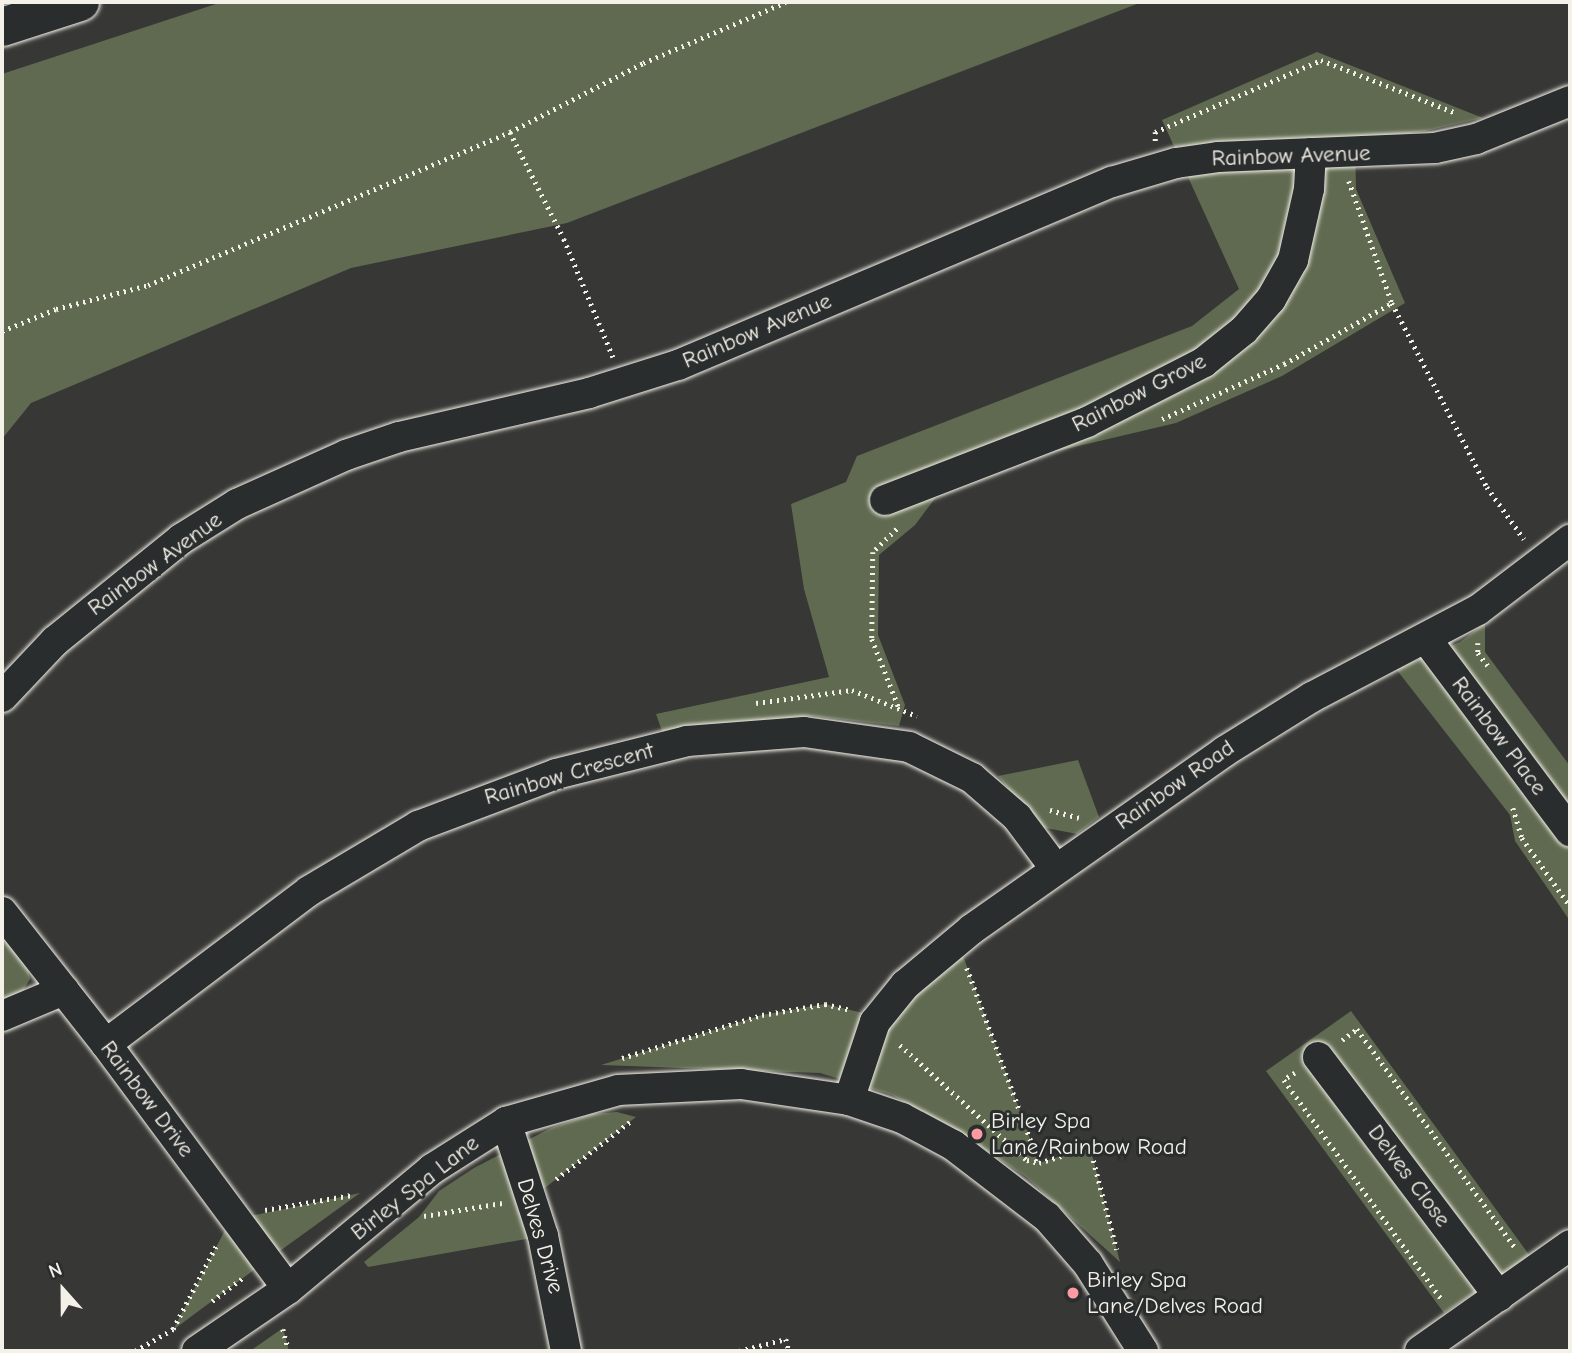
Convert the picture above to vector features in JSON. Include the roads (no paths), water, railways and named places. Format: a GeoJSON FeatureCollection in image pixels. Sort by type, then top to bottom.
{"type":"FeatureCollection","features":[{"type":"Feature","properties":{"kind":"highway"},"geometry":{"type":"LineString","coordinates":[[2,27],[80,2]]}},
{"type":"Feature","properties":{"kind":"street","name":"Rainbow Avenue"},"geometry":{"type":"LineString","coordinates":[[2,697],[55,641],[127,579],[237,504],[346,455],[399,437],[623,382],[678,365],[1100,187],[1156,170],[1218,156],[1394,153],[1476,139],[1570,101]]}},
{"type":"Feature","properties":{"kind":"street","name":"Rainbow Grove"},"geometry":{"type":"LineString","coordinates":[[885,500],[1087,422],[1204,362],[1244,330],[1272,299],[1293,260],[1309,189],[1311,153]]}},
{"type":"Feature","properties":{"kind":"street","name":"Rainbow Road"},"geometry":{"type":"LineString","coordinates":[[849,1100],[875,1022],[905,985],[958,941],[1055,868],[1272,720],[1427,640],[1478,610],[1570,540]]}},
{"type":"Feature","properties":{"kind":"street","name":"Rainbow Place"},"geometry":{"type":"LineString","coordinates":[[1427,640],[1570,831]]}},
{"type":"Feature","properties":{"kind":"street","name":"Rainbow Crescent"},"geometry":{"type":"LineString","coordinates":[[106,1044],[309,891],[418,826],[486,797],[620,757],[727,736],[804,732],[894,744],[948,762],[972,778],[1017,817],[1055,868]]}},
{"type":"Feature","properties":{"kind":"street","name":"Rainbow Drive"},"geometry":{"type":"LineString","coordinates":[[2,912],[106,1044],[288,1289]]}},
{"type":"Feature","properties":{"kind":"street"},"geometry":{"type":"LineString","coordinates":[[2,1016],[64,990]]}},
{"type":"Feature","properties":{"kind":"street","name":"Delves Close"},"geometry":{"type":"LineString","coordinates":[[1318,1057],[1500,1296]]}},
{"type":"Feature","properties":{"kind":"street","name":"Birley Spa Lane"},"geometry":{"type":"LineString","coordinates":[[197,1351],[288,1289],[432,1169],[506,1122],[616,1075],[741,1084],[849,1100],[902,1118],[953,1145],[1047,1217],[1088,1264],[1143,1351]]}},
{"type":"Feature","properties":{"kind":"street","name":"Delves Drive"},"geometry":{"type":"LineString","coordinates":[[506,1122],[531,1199],[561,1312],[566,1351]]}},
{"type":"Feature","properties":{"kind":"street"},"geometry":{"type":"LineString","coordinates":[[1420,1351],[1570,1245]]}},
{"type":"Feature","properties":{"kind":"place","name":"Birley Spa Lane/Rainbow Road"},"geometry":{"type":"Point","coordinates":[977,1134]}},
{"type":"Feature","properties":{"kind":"place","name":"Birley Spa Lane/Delves Road"},"geometry":{"type":"Point","coordinates":[1073,1293]}}]}
